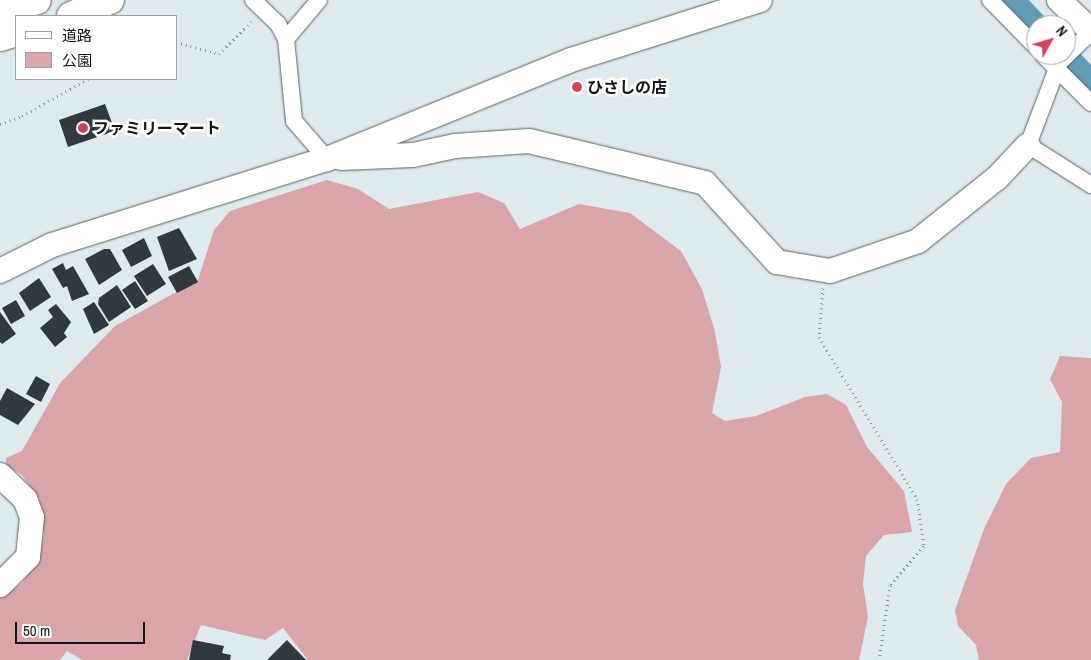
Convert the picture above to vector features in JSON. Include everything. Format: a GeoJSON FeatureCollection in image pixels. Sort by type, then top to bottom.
{"type":"FeatureCollection","features":[{"type":"Feature","properties":{"kind":"highway"},"geometry":{"type":"LineString","coordinates":[[0,10],[37,0]]}},
{"type":"Feature","properties":{"kind":"highway"},"geometry":{"type":"LineString","coordinates":[[75,15],[110,0]]}},
{"type":"Feature","properties":{"kind":"highway"},"geometry":{"type":"LineString","coordinates":[[0,37],[15,32]]}},
{"type":"Feature","properties":{"kind":"street"},"geometry":{"type":"LineString","coordinates":[[286,39],[320,0]]}},
{"type":"Feature","properties":{"kind":"street"},"geometry":{"type":"LineString","coordinates":[[0,271],[52,246],[126,220],[327,158],[571,60],[760,0]]}},
{"type":"Feature","properties":{"kind":"street"},"geometry":{"type":"LineString","coordinates":[[990,0],[1026,37]]}},
{"type":"Feature","properties":{"kind":"street"},"geometry":{"type":"LineString","coordinates":[[327,158],[413,155],[455,146],[529,140],[704,183],[777,262],[824,270],[918,241],[997,178],[1028,145],[1057,66],[1087,35],[1059,0]]}},
{"type":"Feature","properties":{"kind":"street"},"geometry":{"type":"LineString","coordinates":[[258,4],[286,39],[294,121],[327,158]]}},
{"type":"Feature","properties":{"kind":"street"},"geometry":{"type":"LineString","coordinates":[[1057,66],[1091,103]]}},
{"type":"Feature","properties":{"kind":"street"},"geometry":{"type":"LineString","coordinates":[[1028,145],[1091,185]]}},
{"type":"Feature","properties":{"kind":"street"},"geometry":{"type":"LineString","coordinates":[[0,475],[25,499],[32,517],[28,556],[0,585]]}},
{"type":"Feature","properties":{"kind":"path"},"geometry":{"type":"LineString","coordinates":[[178,43],[219,54],[258,4]]}},
{"type":"Feature","properties":{"kind":"path"},"geometry":{"type":"LineString","coordinates":[[0,124],[22,116],[86,80]]}},
{"type":"Feature","properties":{"kind":"path"},"geometry":{"type":"LineString","coordinates":[[824,270],[819,337],[917,499],[924,546],[890,585],[879,660]]}},
{"type":"Feature","properties":{"kind":"green space"},"geometry":{"type":"Polygon","coordinates":[[[327,180],[358,189],[389,209],[478,192],[504,203],[520,229],[579,204],[630,213],[681,251],[702,289],[715,332],[721,367],[712,413],[725,421],[756,416],[805,397],[827,394],[846,405],[867,447],[904,491],[912,532],[884,535],[866,556],[863,584],[868,617],[859,660],[308,660],[283,628],[265,640],[201,625],[187,660],[82,660],[67,651],[60,660],[0,660],[0,599],[22,583],[39,558],[44,535],[39,499],[22,475],[6,465],[6,458],[22,451],[60,383],[115,326],[198,280],[214,230],[230,211],[327,180]]]}},
{"type":"Feature","properties":{"kind":"green space"},"geometry":{"type":"Polygon","coordinates":[[[1060,356],[1091,358],[1091,660],[979,660],[976,645],[958,626],[955,610],[984,529],[1006,484],[1031,458],[1060,452],[1062,402],[1050,379],[1060,356]]]}},
{"type":"Feature","properties":{"kind":"building"},"geometry":{"type":"Polygon","coordinates":[[[105,104],[115,131],[68,147],[59,120],[105,104]]]}},
{"type":"Feature","properties":{"kind":"building"},"geometry":{"type":"Polygon","coordinates":[[[179,228],[197,259],[169,271],[157,237],[179,228]]]}},
{"type":"Feature","properties":{"kind":"building"},"geometry":{"type":"Polygon","coordinates":[[[144,238],[152,256],[131,267],[122,250],[144,238]]]}},
{"type":"Feature","properties":{"kind":"building"},"geometry":{"type":"Polygon","coordinates":[[[104,249],[110,249],[122,270],[99,285],[85,259],[104,249]]]}},
{"type":"Feature","properties":{"kind":"building"},"geometry":{"type":"Polygon","coordinates":[[[63,263],[66,270],[73,266],[89,294],[72,301],[67,286],[63,288],[52,269],[63,263]]]}},
{"type":"Feature","properties":{"kind":"building"},"geometry":{"type":"Polygon","coordinates":[[[153,264],[166,284],[147,296],[134,276],[153,264]]]}},
{"type":"Feature","properties":{"kind":"building"},"geometry":{"type":"Polygon","coordinates":[[[189,266],[198,282],[177,293],[168,277],[189,266]]]}},
{"type":"Feature","properties":{"kind":"building"},"geometry":{"type":"Polygon","coordinates":[[[39,278],[51,297],[30,311],[19,293],[39,278]]]}},
{"type":"Feature","properties":{"kind":"building"},"geometry":{"type":"Polygon","coordinates":[[[135,281],[148,301],[135,309],[122,290],[135,281]]]}},
{"type":"Feature","properties":{"kind":"building"},"geometry":{"type":"Polygon","coordinates":[[[117,285],[131,307],[109,322],[98,304],[99,298],[117,285]]]}},
{"type":"Feature","properties":{"kind":"building"},"geometry":{"type":"Polygon","coordinates":[[[16,300],[25,316],[11,324],[2,308],[16,300]]]}},
{"type":"Feature","properties":{"kind":"building"},"geometry":{"type":"Polygon","coordinates":[[[94,302],[109,325],[94,334],[83,309],[94,302]]]}},
{"type":"Feature","properties":{"kind":"building"},"geometry":{"type":"Polygon","coordinates":[[[56,304],[71,322],[64,333],[67,337],[55,347],[40,328],[53,317],[48,310],[56,304]]]}},
{"type":"Feature","properties":{"kind":"building"},"geometry":{"type":"Polygon","coordinates":[[[0,312],[16,334],[2,344],[0,342],[0,312]]]}},
{"type":"Feature","properties":{"kind":"building"},"geometry":{"type":"Polygon","coordinates":[[[36,376],[50,384],[41,402],[26,394],[36,376]]]}},
{"type":"Feature","properties":{"kind":"building"},"geometry":{"type":"Polygon","coordinates":[[[7,388],[35,404],[18,425],[0,415],[0,401],[7,388]]]}},
{"type":"Feature","properties":{"kind":"building"},"geometry":{"type":"Polygon","coordinates":[[[193,640],[224,646],[222,653],[231,655],[230,660],[189,660],[193,640]]]}},
{"type":"Feature","properties":{"kind":"building"},"geometry":{"type":"Polygon","coordinates":[[[287,640],[306,660],[267,660],[287,640]]]}},
{"type":"Feature","properties":{"kind":"waterway"},"geometry":{"type":"LineString","coordinates":[[1007,0],[1026,20]]}},
{"type":"Feature","properties":{"kind":"waterway"},"geometry":{"type":"LineString","coordinates":[[1070,65],[1091,87]]}},
{"type":"Feature","properties":{"kind":"place","name":"ひさしの店"},"geometry":{"type":"Point","coordinates":[577,87]}},
{"type":"Feature","properties":{"kind":"place","name":"ファミリーマート"},"geometry":{"type":"Point","coordinates":[83,128]}}]}
